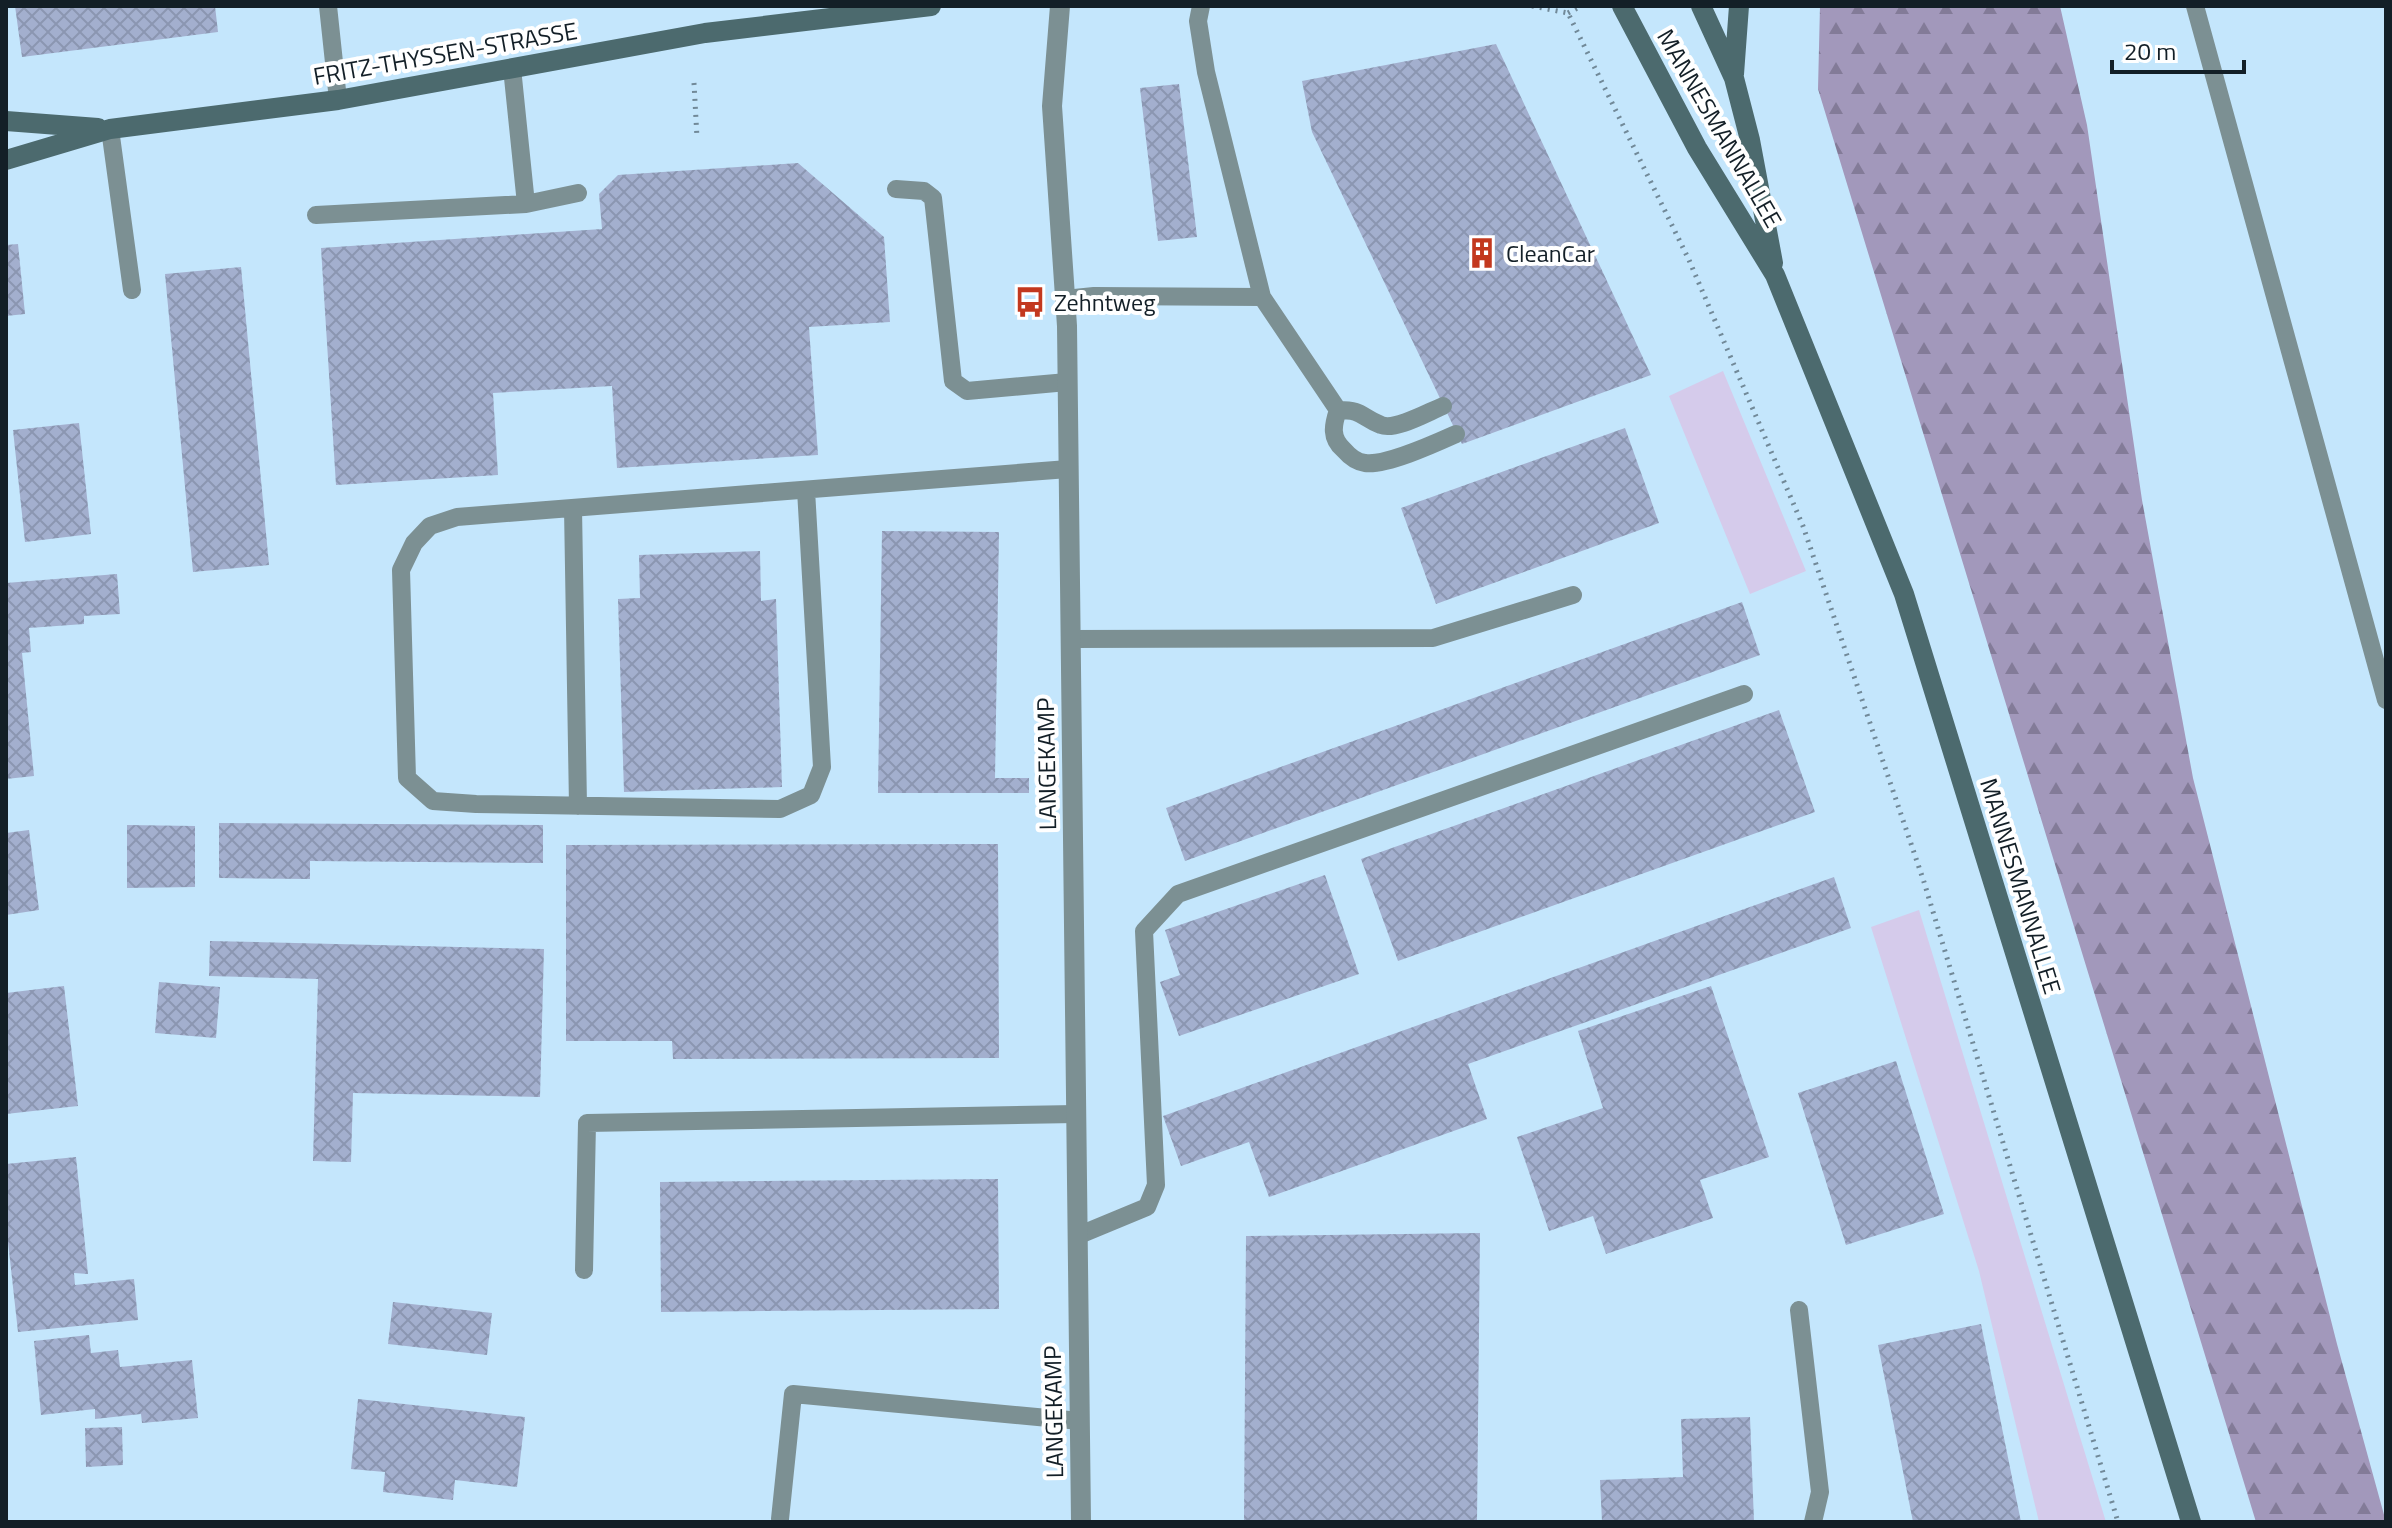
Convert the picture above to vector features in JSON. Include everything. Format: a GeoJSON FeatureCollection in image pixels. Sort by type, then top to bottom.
{"type":"FeatureCollection","features":[{"type":"Feature","properties":{"kind":"main road","name":"FRITZ-THYSSEN-STRASSE"},"geometry":{"type":"LineString","coordinates":[[6,160],[110,129],[338,100],[705,33],[857,10],[931,6]]}},
{"type":"Feature","properties":{"kind":"main road","name":"MANNESMANNALLEE"},"geometry":{"type":"LineString","coordinates":[[1622,6],[1697,148],[1775,275],[1904,594],[2191,1522]]}},
{"type":"Feature","properties":{"kind":"main road","name":"MANNESMANNALLEE"},"geometry":{"type":"LineString","coordinates":[[1701,6],[1734,78],[1750,140],[1775,275]]}},
{"type":"Feature","properties":{"kind":"main road"},"geometry":{"type":"LineString","coordinates":[[1734,78],[1739,6]]}},
{"type":"Feature","properties":{"kind":"main road","name":"FRITZ-THYSSEN-STRASSE"},"geometry":{"type":"LineString","coordinates":[[6,121],[110,129]]}},
{"type":"Feature","properties":{"kind":"street","name":"LANGEKAMP"},"geometry":{"type":"LineString","coordinates":[[1060,6],[1052,106],[1065,299],[1067,382],[1081,1522]]}},
{"type":"Feature","properties":{"kind":"lane"},"geometry":{"type":"LineString","coordinates":[[328,6],[338,100]]}},
{"type":"Feature","properties":{"kind":"lane"},"geometry":{"type":"LineString","coordinates":[[1201,6],[1198,21],[1206,72],[1262,297],[1338,410]]}},
{"type":"Feature","properties":{"kind":"lane"},"geometry":{"type":"LineString","coordinates":[[2195,6],[2386,700]]}},
{"type":"Feature","properties":{"kind":"lane"},"geometry":{"type":"LineString","coordinates":[[512,68],[526,204]]}},
{"type":"Feature","properties":{"kind":"lane"},"geometry":{"type":"LineString","coordinates":[[110,129],[132,290]]}},
{"type":"Feature","properties":{"kind":"lane"},"geometry":{"type":"LineString","coordinates":[[896,189],[924,191],[933,198],[953,381],[967,391],[1067,382]]}},
{"type":"Feature","properties":{"kind":"lane"},"geometry":{"type":"LineString","coordinates":[[316,215],[526,204],[578,193]]}},
{"type":"Feature","properties":{"kind":"lane"},"geometry":{"type":"LineString","coordinates":[[1065,299],[1094,296],[1262,297]]}},
{"type":"Feature","properties":{"kind":"lane"},"geometry":{"type":"LineString","coordinates":[[1338,410],[1357,410],[1383,427],[1392,427],[1443,406]]}},
{"type":"Feature","properties":{"kind":"lane"},"geometry":{"type":"LineString","coordinates":[[1338,410],[1332,428],[1339,446],[1355,461],[1369,464],[1456,434]]}},
{"type":"Feature","properties":{"kind":"lane"},"geometry":{"type":"LineString","coordinates":[[806,490],[822,767],[811,795],[780,809],[433,801],[407,778],[401,570],[414,543],[430,526],[457,517],[1068,469]]}},
{"type":"Feature","properties":{"kind":"lane"},"geometry":{"type":"LineString","coordinates":[[573,508],[578,806]]}},
{"type":"Feature","properties":{"kind":"lane"},"geometry":{"type":"LineString","coordinates":[[1070,639],[1433,638],[1573,595]]}},
{"type":"Feature","properties":{"kind":"lane"},"geometry":{"type":"LineString","coordinates":[[1077,1236],[1147,1207],[1156,1185],[1144,931],[1178,894],[1744,694]]}},
{"type":"Feature","properties":{"kind":"lane"},"geometry":{"type":"LineString","coordinates":[[584,1270],[587,1123],[1076,1114]]}},
{"type":"Feature","properties":{"kind":"lane"},"geometry":{"type":"LineString","coordinates":[[1799,1310],[1820,1492],[1813,1522]]}},
{"type":"Feature","properties":{"kind":"lane"},"geometry":{"type":"LineString","coordinates":[[780,1519],[793,1394],[1080,1421]]}},
{"type":"Feature","properties":{"kind":"path"},"geometry":{"type":"LineString","coordinates":[[1532,6],[1568,13],[1581,6]]}},
{"type":"Feature","properties":{"kind":"path"},"geometry":{"type":"LineString","coordinates":[[1568,13],[1689,260],[1803,526],[1924,882],[2118,1522]]}},
{"type":"Feature","properties":{"kind":"path"},"geometry":{"type":"LineString","coordinates":[[694,83],[697,138]]}},
{"type":"Feature","properties":{"kind":"shaded area"},"geometry":{"type":"Polygon","coordinates":[[[1723,371],[1806,571],[1750,594],[1669,396],[1723,371]]]}},
{"type":"Feature","properties":{"kind":"shaded area"},"geometry":{"type":"Polygon","coordinates":[[[1919,910],[2106,1522],[2039,1522],[1979,1271],[1871,927],[1919,910]]]}},
{"type":"Feature","properties":{"kind":"green space"},"geometry":{"type":"Polygon","coordinates":[[[1820,6],[2060,6],[2087,125],[2142,500],[2193,778],[2337,1344],[2386,1522],[2256,1522],[1818,89],[1820,6]]]}},
{"type":"Feature","properties":{"kind":"building"},"geometry":{"type":"Polygon","coordinates":[[[15,6],[215,6],[218,32],[22,57],[15,6]]]}},
{"type":"Feature","properties":{"kind":"building","name":"CleanCar"},"geometry":{"type":"Polygon","coordinates":[[[1496,44],[1651,375],[1462,444],[1312,132],[1302,81],[1496,44]]]}},
{"type":"Feature","properties":{"kind":"building"},"geometry":{"type":"Polygon","coordinates":[[[1179,84],[1197,237],[1158,241],[1140,88],[1179,84]]]}},
{"type":"Feature","properties":{"kind":"building"},"geometry":{"type":"Polygon","coordinates":[[[798,163],[884,237],[890,322],[809,327],[818,455],[617,468],[612,386],[493,393],[498,475],[336,485],[321,248],[602,229],[599,194],[618,175],[798,163]]]}},
{"type":"Feature","properties":{"kind":"building"},"geometry":{"type":"Polygon","coordinates":[[[18,244],[25,314],[6,316],[6,245],[18,244]]]}},
{"type":"Feature","properties":{"kind":"building"},"geometry":{"type":"Polygon","coordinates":[[[241,267],[269,565],[193,572],[165,274],[241,267]]]}},
{"type":"Feature","properties":{"kind":"building"},"geometry":{"type":"Polygon","coordinates":[[[79,423],[91,534],[25,542],[13,430],[79,423]]]}},
{"type":"Feature","properties":{"kind":"building"},"geometry":{"type":"Polygon","coordinates":[[[1625,428],[1659,523],[1436,604],[1401,508],[1625,428]]]}},
{"type":"Feature","properties":{"kind":"building"},"geometry":{"type":"Polygon","coordinates":[[[882,531],[999,532],[995,778],[1029,778],[1029,793],[878,793],[882,531]]]}},
{"type":"Feature","properties":{"kind":"building"},"geometry":{"type":"Polygon","coordinates":[[[760,551],[761,601],[776,599],[782,787],[624,792],[618,599],[640,598],[639,555],[760,551]]]}},
{"type":"Feature","properties":{"kind":"building"},"geometry":{"type":"Polygon","coordinates":[[[117,574],[120,614],[84,616],[84,624],[29,628],[31,652],[22,653],[34,776],[6,779],[6,583],[117,574]]]}},
{"type":"Feature","properties":{"kind":"building"},"geometry":{"type":"Polygon","coordinates":[[[1742,602],[1760,655],[1185,861],[1166,808],[1742,602]]]}},
{"type":"Feature","properties":{"kind":"building"},"geometry":{"type":"Polygon","coordinates":[[[1779,710],[1815,812],[1398,961],[1361,859],[1779,710]]]}},
{"type":"Feature","properties":{"kind":"building"},"geometry":{"type":"Polygon","coordinates":[[[219,823],[543,825],[543,863],[310,861],[310,879],[219,878],[219,823]]]}},
{"type":"Feature","properties":{"kind":"building"},"geometry":{"type":"Polygon","coordinates":[[[127,825],[195,826],[195,887],[127,888],[127,825]]]}},
{"type":"Feature","properties":{"kind":"building"},"geometry":{"type":"Polygon","coordinates":[[[29,830],[39,910],[6,915],[6,833],[29,830]]]}},
{"type":"Feature","properties":{"kind":"building"},"geometry":{"type":"Polygon","coordinates":[[[998,844],[999,1058],[673,1059],[672,1041],[566,1041],[566,845],[998,844]]]}},
{"type":"Feature","properties":{"kind":"building"},"geometry":{"type":"Polygon","coordinates":[[[1325,875],[1359,974],[1179,1036],[1160,982],[1180,975],[1165,930],[1325,875]]]}},
{"type":"Feature","properties":{"kind":"building"},"geometry":{"type":"Polygon","coordinates":[[[1834,877],[1851,928],[1468,1064],[1487,1119],[1269,1197],[1249,1142],[1181,1166],[1163,1116],[1834,877]]]}},
{"type":"Feature","properties":{"kind":"building"},"geometry":{"type":"Polygon","coordinates":[[[210,941],[544,949],[540,1097],[353,1093],[351,1162],[313,1161],[318,979],[209,976],[210,941]]]}},
{"type":"Feature","properties":{"kind":"building"},"geometry":{"type":"Polygon","coordinates":[[[159,982],[220,987],[216,1038],[155,1033],[159,982]]]}},
{"type":"Feature","properties":{"kind":"building"},"geometry":{"type":"Polygon","coordinates":[[[64,986],[78,1106],[6,1114],[6,993],[64,986]]]}},
{"type":"Feature","properties":{"kind":"building"},"geometry":{"type":"Polygon","coordinates":[[[1711,986],[1769,1157],[1700,1180],[1713,1218],[1606,1254],[1593,1216],[1549,1231],[1517,1137],[1603,1108],[1578,1031],[1711,986]]]}},
{"type":"Feature","properties":{"kind":"building"},"geometry":{"type":"Polygon","coordinates":[[[1896,1061],[1944,1214],[1846,1245],[1798,1093],[1896,1061]]]}},
{"type":"Feature","properties":{"kind":"building"},"geometry":{"type":"Polygon","coordinates":[[[76,1157],[88,1274],[74,1273],[75,1285],[134,1279],[138,1320],[18,1332],[6,1224],[6,1164],[76,1157]]]}},
{"type":"Feature","properties":{"kind":"building"},"geometry":{"type":"Polygon","coordinates":[[[998,1179],[999,1309],[661,1312],[660,1182],[998,1179]]]}},
{"type":"Feature","properties":{"kind":"building"},"geometry":{"type":"Polygon","coordinates":[[[1480,1233],[1477,1522],[1244,1522],[1246,1236],[1480,1233]]]}},
{"type":"Feature","properties":{"kind":"building"},"geometry":{"type":"Polygon","coordinates":[[[393,1302],[492,1313],[487,1355],[388,1344],[393,1302]]]}},
{"type":"Feature","properties":{"kind":"building"},"geometry":{"type":"Polygon","coordinates":[[[1981,1324],[2021,1522],[1913,1522],[1878,1345],[1981,1324]]]}},
{"type":"Feature","properties":{"kind":"building"},"geometry":{"type":"Polygon","coordinates":[[[89,1335],[91,1353],[118,1350],[120,1367],[192,1360],[198,1418],[142,1423],[141,1414],[95,1419],[95,1409],[41,1415],[34,1341],[89,1335]]]}},
{"type":"Feature","properties":{"kind":"building"},"geometry":{"type":"Polygon","coordinates":[[[358,1399],[525,1417],[517,1487],[455,1480],[453,1500],[383,1492],[385,1472],[351,1469],[358,1399]]]}},
{"type":"Feature","properties":{"kind":"building"},"geometry":{"type":"Polygon","coordinates":[[[1750,1417],[1754,1522],[1602,1522],[1600,1480],[1683,1477],[1681,1419],[1750,1417]]]}},
{"type":"Feature","properties":{"kind":"building"},"geometry":{"type":"Polygon","coordinates":[[[122,1427],[123,1465],[86,1467],[85,1428],[122,1427]]]}},
{"type":"Feature","properties":{"kind":"place","name":"CleanCar"},"geometry":{"type":"Point","coordinates":[1482,253]}},
{"type":"Feature","properties":{"kind":"place","name":"Zehntweg"},"geometry":{"type":"Point","coordinates":[1030,302]}}]}
